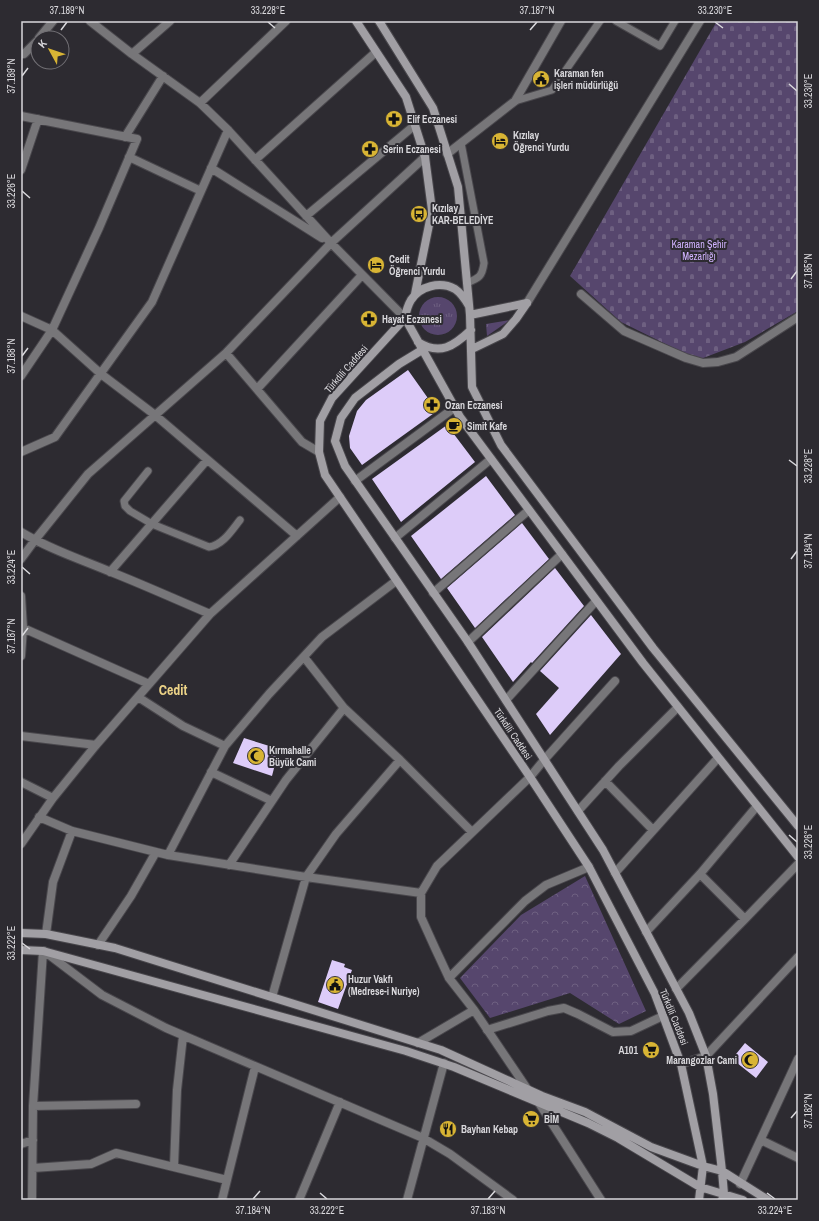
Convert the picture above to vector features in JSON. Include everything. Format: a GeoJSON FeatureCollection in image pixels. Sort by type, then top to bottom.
{"type":"FeatureCollection","features":[{"type":"Feature","properties":{"kind":"main road"},"geometry":{"type":"LineString","coordinates":[[356,21],[406,97],[425,157],[432,210],[415,294]]}},
{"type":"Feature","properties":{"kind":"main road"},"geometry":{"type":"LineString","coordinates":[[379,21],[433,108],[458,186],[470,311],[472,387],[501,445],[654,648],[798,826]]}},
{"type":"Feature","properties":{"kind":"main road"},"geometry":{"type":"LineString","coordinates":[[470,311],[462,296],[454,289],[444,285],[434,285],[424,288],[415,294],[410,301],[405,318],[454,408],[491,459],[596,601],[718,758],[798,857]]}},
{"type":"Feature","properties":{"kind":"main road"},"geometry":{"type":"LineString","coordinates":[[470,311],[527,303]]}},
{"type":"Feature","properties":{"kind":"main road"},"geometry":{"type":"LineString","coordinates":[[472,349],[502,334],[516,320],[527,303]]}},
{"type":"Feature","properties":{"kind":"main road","name":"Türkdili Caddesi"},"geometry":{"type":"LineString","coordinates":[[405,318],[332,398],[320,421],[319,452],[325,476],[530,777],[589,867],[655,994],[681,1064],[703,1166],[699,1200]]}},
{"type":"Feature","properties":{"kind":"main road"},"geometry":{"type":"LineString","coordinates":[[418,342],[433,348],[452,346],[471,330]]}},
{"type":"Feature","properties":{"kind":"main road","name":"Türkdili Caddesi"},"geometry":{"type":"LineString","coordinates":[[422,350],[399,364],[355,398],[341,418],[335,441],[345,466],[468,642],[603,850],[689,1013],[706,1056],[713,1094],[722,1171],[723,1197]]}},
{"type":"Feature","properties":{"kind":"main road"},"geometry":{"type":"LineString","coordinates":[[21,933],[46,934],[114,948],[441,1050],[528,1090],[585,1112],[651,1147],[703,1166],[722,1171],[740,1184],[768,1200]]}},
{"type":"Feature","properties":{"kind":"main road"},"geometry":{"type":"LineString","coordinates":[[21,950],[43,951],[406,1051],[444,1064],[588,1123],[618,1138],[700,1187],[723,1197],[742,1200]]}},
{"type":"Feature","properties":{"kind":"street"},"geometry":{"type":"LineString","coordinates":[[46,30],[53,21]]}},
{"type":"Feature","properties":{"kind":"street"},"geometry":{"type":"LineString","coordinates":[[90,21],[132,54],[200,103],[228,130],[331,243],[405,318]]}},
{"type":"Feature","properties":{"kind":"street"},"geometry":{"type":"LineString","coordinates":[[132,54],[170,21]]}},
{"type":"Feature","properties":{"kind":"street"},"geometry":{"type":"LineString","coordinates":[[200,103],[286,21]]}},
{"type":"Feature","properties":{"kind":"street"},"geometry":{"type":"LineString","coordinates":[[447,154],[515,101],[561,21]]}},
{"type":"Feature","properties":{"kind":"street"},"geometry":{"type":"LineString","coordinates":[[527,303],[700,21]]}},
{"type":"Feature","properties":{"kind":"street"},"geometry":{"type":"LineString","coordinates":[[21,54],[24,54],[30,48]]}},
{"type":"Feature","properties":{"kind":"street"},"geometry":{"type":"LineString","coordinates":[[255,160],[376,52]]}},
{"type":"Feature","properties":{"kind":"street"},"geometry":{"type":"LineString","coordinates":[[125,137],[163,76]]}},
{"type":"Feature","properties":{"kind":"street"},"geometry":{"type":"LineString","coordinates":[[21,116],[137,139],[99,228],[52,330],[34,359],[21,376]]}},
{"type":"Feature","properties":{"kind":"street"},"geometry":{"type":"LineString","coordinates":[[21,170],[38,119]]}},
{"type":"Feature","properties":{"kind":"street"},"geometry":{"type":"LineString","coordinates":[[306,216],[415,125]]}},
{"type":"Feature","properties":{"kind":"street"},"geometry":{"type":"LineString","coordinates":[[21,452],[55,437],[152,302],[228,130]]}},
{"type":"Feature","properties":{"kind":"street"},"geometry":{"type":"LineString","coordinates":[[21,559],[34,540],[88,474],[226,353],[331,243],[425,157]]}},
{"type":"Feature","properties":{"kind":"street"},"geometry":{"type":"LineString","coordinates":[[129,158],[201,191]]}},
{"type":"Feature","properties":{"kind":"street"},"geometry":{"type":"LineString","coordinates":[[211,168],[331,243]]}},
{"type":"Feature","properties":{"kind":"street"},"geometry":{"type":"LineString","coordinates":[[257,389],[362,275]]}},
{"type":"Feature","properties":{"kind":"street"},"geometry":{"type":"LineString","coordinates":[[581,294],[624,331],[686,358],[703,363],[718,362],[736,357],[798,317]]}},
{"type":"Feature","properties":{"kind":"street"},"geometry":{"type":"LineString","coordinates":[[21,316],[52,330],[100,374],[155,415],[297,536]]}},
{"type":"Feature","properties":{"kind":"street"},"geometry":{"type":"LineString","coordinates":[[226,353],[302,442],[319,452]]}},
{"type":"Feature","properties":{"kind":"street"},"geometry":{"type":"LineString","coordinates":[[355,481],[454,408]]}},
{"type":"Feature","properties":{"kind":"street"},"geometry":{"type":"LineString","coordinates":[[395,538],[491,459]]}},
{"type":"Feature","properties":{"kind":"street"},"geometry":{"type":"LineString","coordinates":[[110,572],[208,460]]}},
{"type":"Feature","properties":{"kind":"street"},"geometry":{"type":"LineString","coordinates":[[21,844],[53,798],[96,744],[210,614],[340,497]]}},
{"type":"Feature","properties":{"kind":"street"},"geometry":{"type":"LineString","coordinates":[[433,593],[529,510]]}},
{"type":"Feature","properties":{"kind":"street"},"geometry":{"type":"LineString","coordinates":[[21,532],[57,551],[210,614]]}},
{"type":"Feature","properties":{"kind":"street"},"geometry":{"type":"LineString","coordinates":[[468,642],[562,554]]}},
{"type":"Feature","properties":{"kind":"street"},"geometry":{"type":"LineString","coordinates":[[168,855],[225,746],[269,694],[322,637],[396,581]]}},
{"type":"Feature","properties":{"kind":"street"},"geometry":{"type":"LineString","coordinates":[[21,596],[23,628],[21,656]]}},
{"type":"Feature","properties":{"kind":"street"},"geometry":{"type":"LineString","coordinates":[[506,700],[596,601]]}},
{"type":"Feature","properties":{"kind":"street"},"geometry":{"type":"LineString","coordinates":[[23,628],[149,684]]}},
{"type":"Feature","properties":{"kind":"street"},"geometry":{"type":"LineString","coordinates":[[304,657],[344,708],[400,760],[472,832]]}},
{"type":"Feature","properties":{"kind":"street"},"geometry":{"type":"LineString","coordinates":[[528,1090],[474,1010],[449,978],[421,917],[421,893],[437,866],[530,777],[615,681]]}},
{"type":"Feature","properties":{"kind":"street"},"geometry":{"type":"LineString","coordinates":[[138,697],[183,726],[225,746]]}},
{"type":"Feature","properties":{"kind":"street"},"geometry":{"type":"LineString","coordinates":[[578,811],[605,781],[678,707]]}},
{"type":"Feature","properties":{"kind":"street"},"geometry":{"type":"LineString","coordinates":[[229,865],[286,780],[344,708]]}},
{"type":"Feature","properties":{"kind":"street"},"geometry":{"type":"LineString","coordinates":[[21,736],[96,744]]}},
{"type":"Feature","properties":{"kind":"street"},"geometry":{"type":"LineString","coordinates":[[615,872],[718,758]]}},
{"type":"Feature","properties":{"kind":"street"},"geometry":{"type":"LineString","coordinates":[[272,997],[306,877],[336,834],[400,760]]}},
{"type":"Feature","properties":{"kind":"street"},"geometry":{"type":"LineString","coordinates":[[211,772],[272,801]]}},
{"type":"Feature","properties":{"kind":"street"},"geometry":{"type":"LineString","coordinates":[[605,781],[653,830]]}},
{"type":"Feature","properties":{"kind":"street"},"geometry":{"type":"LineString","coordinates":[[21,782],[53,798]]}},
{"type":"Feature","properties":{"kind":"street"},"geometry":{"type":"LineString","coordinates":[[646,932],[700,874],[757,806]]}},
{"type":"Feature","properties":{"kind":"street"},"geometry":{"type":"LineString","coordinates":[[39,817],[72,830],[168,855],[306,877],[421,893]]}},
{"type":"Feature","properties":{"kind":"street"},"geometry":{"type":"LineString","coordinates":[[46,934],[53,882],[72,830]]}},
{"type":"Feature","properties":{"kind":"street"},"geometry":{"type":"LineString","coordinates":[[98,945],[131,896],[156,852]]}},
{"type":"Feature","properties":{"kind":"street"},"geometry":{"type":"LineString","coordinates":[[676,989],[798,864]]}},
{"type":"Feature","properties":{"kind":"street"},"geometry":{"type":"LineString","coordinates":[[449,978],[526,901],[546,885],[589,867]]}},
{"type":"Feature","properties":{"kind":"street"},"geometry":{"type":"LineString","coordinates":[[700,874],[745,919]]}},
{"type":"Feature","properties":{"kind":"street"},"geometry":{"type":"LineString","coordinates":[[43,951],[102,995],[166,1028],[424,1138],[450,1154],[513,1200]]}},
{"type":"Feature","properties":{"kind":"street"},"geometry":{"type":"LineString","coordinates":[[32,1200],[33,1106],[43,951]]}},
{"type":"Feature","properties":{"kind":"street"},"geometry":{"type":"LineString","coordinates":[[681,1064],[706,1056],[798,957]]}},
{"type":"Feature","properties":{"kind":"street"},"geometry":{"type":"LineString","coordinates":[[487,1030],[548,1011],[564,1008],[614,1032],[631,1031],[663,1016]]}},
{"type":"Feature","properties":{"kind":"street"},"geometry":{"type":"LineString","coordinates":[[418,1043],[474,1010]]}},
{"type":"Feature","properties":{"kind":"street"},"geometry":{"type":"LineString","coordinates":[[174,1166],[177,1090],[183,1036]]}},
{"type":"Feature","properties":{"kind":"street"},"geometry":{"type":"LineString","coordinates":[[740,1184],[798,1059]]}},
{"type":"Feature","properties":{"kind":"street"},"geometry":{"type":"LineString","coordinates":[[407,1200],[444,1064]]}},
{"type":"Feature","properties":{"kind":"street"},"geometry":{"type":"LineString","coordinates":[[222,1200],[255,1067]]}},
{"type":"Feature","properties":{"kind":"street"},"geometry":{"type":"LineString","coordinates":[[299,1200],[340,1102]]}},
{"type":"Feature","properties":{"kind":"street"},"geometry":{"type":"LineString","coordinates":[[539,1103],[601,1200]]}},
{"type":"Feature","properties":{"kind":"street"},"geometry":{"type":"LineString","coordinates":[[33,1106],[136,1104]]}},
{"type":"Feature","properties":{"kind":"street"},"geometry":{"type":"LineString","coordinates":[[21,1144],[33,1140]]}},
{"type":"Feature","properties":{"kind":"street"},"geometry":{"type":"LineString","coordinates":[[761,1140],[798,1158]]}},
{"type":"Feature","properties":{"kind":"street"},"geometry":{"type":"LineString","coordinates":[[33,1168],[91,1164],[116,1153],[227,1180]]}},
{"type":"Feature","properties":{"kind":"lane"},"geometry":{"type":"LineString","coordinates":[[515,101],[552,90],[600,21]]}},
{"type":"Feature","properties":{"kind":"lane"},"geometry":{"type":"LineString","coordinates":[[616,21],[660,46],[675,21]]}},
{"type":"Feature","properties":{"kind":"lane"},"geometry":{"type":"LineString","coordinates":[[461,143],[484,263],[483,271],[479,278],[467,283]]}},
{"type":"Feature","properties":{"kind":"lane"},"geometry":{"type":"LineString","coordinates":[[148,471],[124,503],[130,511],[152,524],[209,547],[215,546],[222,542],[240,520]]}},
{"type":"Feature","properties":{"kind":"green space","name":"Karaman Şehir Mezarlığı"},"geometry":{"type":"Polygon","coordinates":[[[717,21],[798,21],[798,311],[745,342],[698,360],[621,322],[570,276],[717,21]]]}},
{"type":"Feature","properties":{"kind":"green space"},"geometry":{"type":"Polygon","coordinates":[[[434,297],[442,297],[452,302],[456,309],[456,323],[452,330],[442,335],[434,335],[424,330],[422,327],[419,320],[419,312],[424,302],[427,300],[434,297]]]}},
{"type":"Feature","properties":{"kind":"green space"},"geometry":{"type":"Polygon","coordinates":[[[510,320],[487,336],[486,324],[510,320]]]}},
{"type":"Feature","properties":{"kind":"green space"},"geometry":{"type":"Polygon","coordinates":[[[585,876],[646,1011],[619,1024],[570,993],[490,1018],[460,978],[521,915],[585,876]]]}},
{"type":"Feature","properties":{"kind":"building"},"geometry":{"type":"Polygon","coordinates":[[[408,370],[437,411],[362,465],[350,448],[349,436],[357,411],[366,400],[408,370]]]}},
{"type":"Feature","properties":{"kind":"building"},"geometry":{"type":"Polygon","coordinates":[[[447,425],[475,462],[401,522],[372,479],[447,425]]]}},
{"type":"Feature","properties":{"kind":"building"},"geometry":{"type":"Polygon","coordinates":[[[486,476],[515,515],[441,579],[411,536],[486,476]]]}},
{"type":"Feature","properties":{"kind":"building"},"geometry":{"type":"Polygon","coordinates":[[[522,523],[549,559],[475,628],[447,588],[522,523]]]}},
{"type":"Feature","properties":{"kind":"building"},"geometry":{"type":"Polygon","coordinates":[[[555,568],[584,606],[513,682],[482,637],[555,568]]]}},
{"type":"Feature","properties":{"kind":"building"},"geometry":{"type":"Polygon","coordinates":[[[591,615],[621,654],[550,735],[536,714],[559,688],[540,671],[591,615]]]}},
{"type":"Feature","properties":{"kind":"building","name":"Kırmahalle Büyük Cami"},"geometry":{"type":"Polygon","coordinates":[[[244,738],[279,749],[272,776],[233,763],[244,738]]]}},
{"type":"Feature","properties":{"kind":"building"},"geometry":{"type":"Polygon","coordinates":[[[332,960],[345,964],[344,967],[352,970],[338,1009],[318,1002],[332,960]]]}},
{"type":"Feature","properties":{"kind":"building","name":"Marangozlar Cami"},"geometry":{"type":"Polygon","coordinates":[[[745,1043],[768,1062],[756,1078],[732,1059],[745,1043]]]}},
{"type":"Feature","properties":{"kind":"place","name":"Karaman fen işleri müdürlüğü"},"geometry":{"type":"Point","coordinates":[541,79]}},
{"type":"Feature","properties":{"kind":"place","name":"Elif Eczanesi"},"geometry":{"type":"Point","coordinates":[394,119]}},
{"type":"Feature","properties":{"kind":"place","name":"Kızılay Öğrenci Yurdu"},"geometry":{"type":"Point","coordinates":[500,141]}},
{"type":"Feature","properties":{"kind":"place","name":"Serin Eczanesi"},"geometry":{"type":"Point","coordinates":[370,149]}},
{"type":"Feature","properties":{"kind":"place","name":"Kızılay KAR-BELEDİYE"},"geometry":{"type":"Point","coordinates":[419,214]}},
{"type":"Feature","properties":{"kind":"place","name":"Cedit Öğrenci Yurdu"},"geometry":{"type":"Point","coordinates":[376,265]}},
{"type":"Feature","properties":{"kind":"place","name":"Hayat Eczanesi"},"geometry":{"type":"Point","coordinates":[369,319]}},
{"type":"Feature","properties":{"kind":"place","name":"Ozan Eczanesi"},"geometry":{"type":"Point","coordinates":[432,405]}},
{"type":"Feature","properties":{"kind":"place","name":"Simit Kafe"},"geometry":{"type":"Point","coordinates":[454,426]}},
{"type":"Feature","properties":{"kind":"place","name":"Kırmahalle Büyük Cami"},"geometry":{"type":"Point","coordinates":[256,756]}},
{"type":"Feature","properties":{"kind":"place","name":"Huzur Vakfı (Medrese-i Nuriye)"},"geometry":{"type":"Point","coordinates":[335,985]}},
{"type":"Feature","properties":{"kind":"place","name":"A101"},"geometry":{"type":"Point","coordinates":[651,1050]}},
{"type":"Feature","properties":{"kind":"place","name":"Marangozlar Cami"},"geometry":{"type":"Point","coordinates":[750,1060]}},
{"type":"Feature","properties":{"kind":"place","name":"BİM"},"geometry":{"type":"Point","coordinates":[531,1119]}},
{"type":"Feature","properties":{"kind":"place","name":"Bayhan Kebap"},"geometry":{"type":"Point","coordinates":[448,1129]}},
{"type":"Feature","properties":{"kind":"district","name":"Cedit"},"geometry":{"type":"Point","coordinates":[173,690]}}]}
